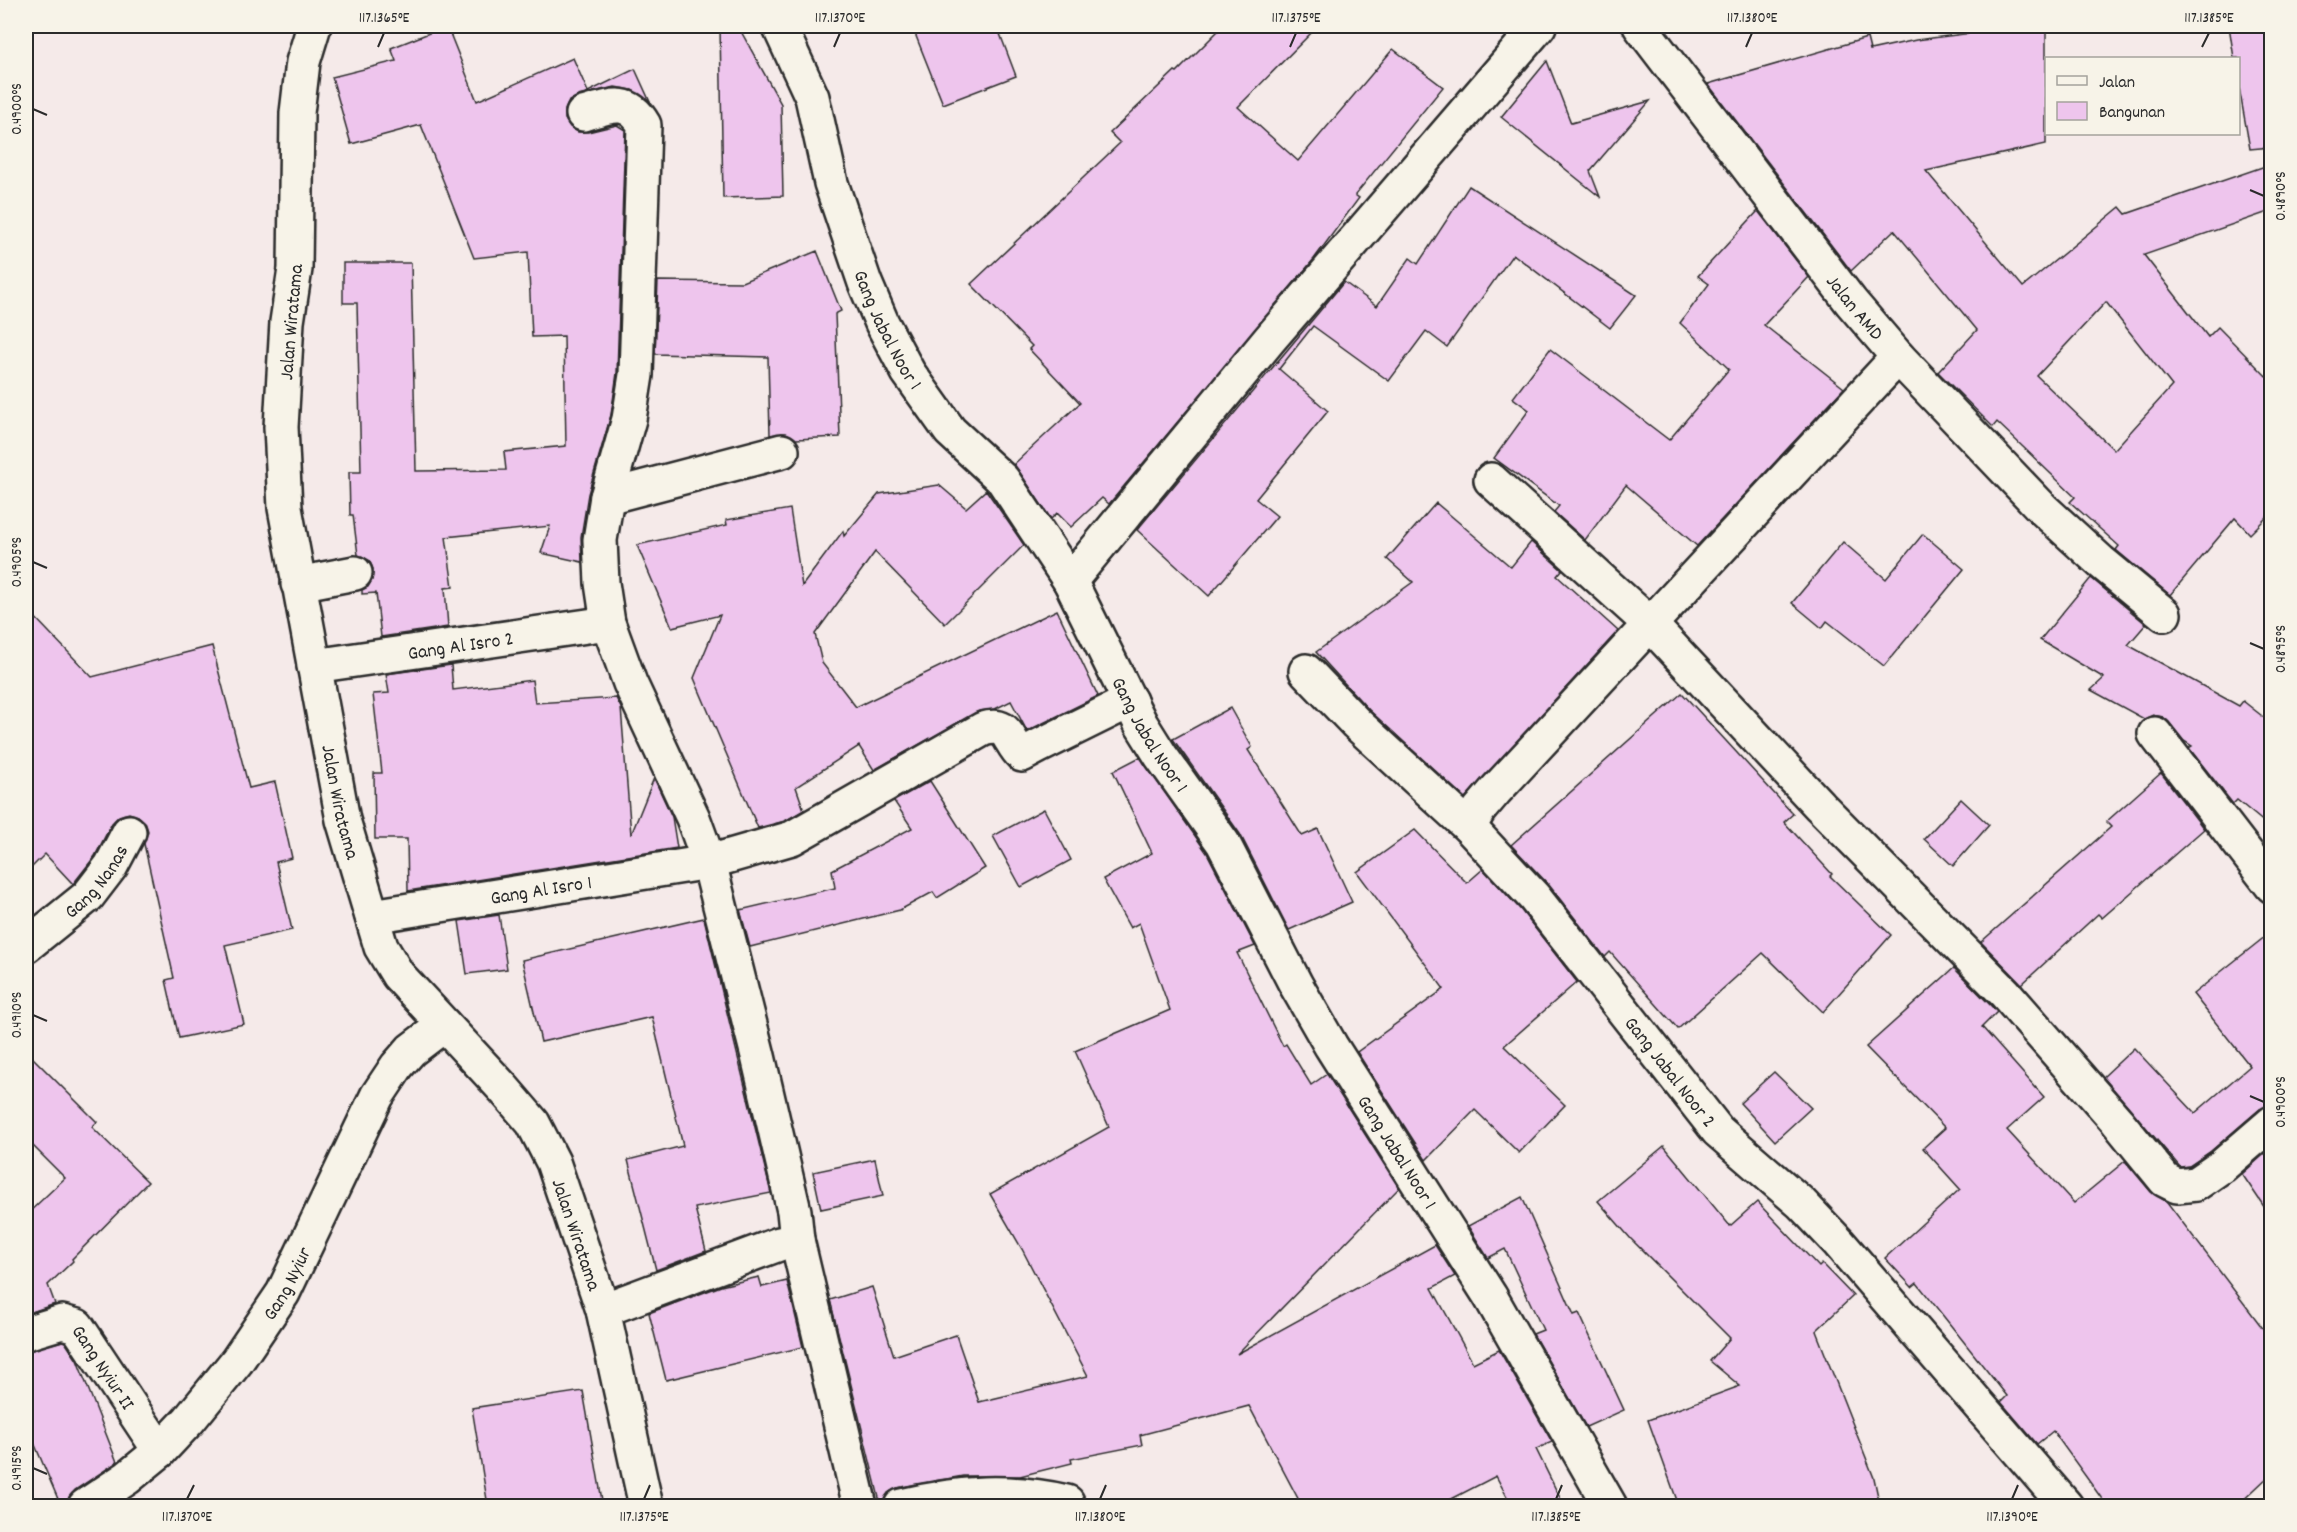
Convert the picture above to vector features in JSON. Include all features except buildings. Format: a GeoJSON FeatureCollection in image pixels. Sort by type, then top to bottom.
{"type":"FeatureCollection","features":[{"type":"Feature","properties":{"kind":"street","name":"Jalan Wiratama"},"geometry":{"type":"LineString","coordinates":[[314,26],[303,62],[297,113],[295,269],[287,322],[281,427],[285,508],[343,820],[381,947],[398,975],[533,1123],[553,1162],[603,1310],[646,1506]]}},
{"type":"Feature","properties":{"kind":"street","name":"Gang Jabal Noor 1"},"geometry":{"type":"LineString","coordinates":[[779,26],[812,97],[831,183],[865,283],[892,343],[924,397],[950,431],[1003,480],[1070,582],[1130,701],[1161,756],[1223,843],[1330,1046],[1490,1296],[1610,1506]]}},
{"type":"Feature","properties":{"kind":"street"},"geometry":{"type":"LineString","coordinates":[[1070,582],[1269,340],[1539,26]]}},
{"type":"Feature","properties":{"kind":"street","name":"Jalan AMD"},"geometry":{"type":"LineString","coordinates":[[1640,26],[1851,302],[1898,357],[2043,509],[2101,562],[2164,614]]}},
{"type":"Feature","properties":{"kind":"street"},"geometry":{"type":"LineString","coordinates":[[584,114],[616,105],[625,106],[639,117],[644,125],[636,375],[629,419],[607,497],[600,540],[602,583],[608,623],[630,683],[693,818],[709,862],[794,1211],[797,1240],[860,1506]]}},
{"type":"Feature","properties":{"kind":"street"},"geometry":{"type":"LineString","coordinates":[[1469,827],[1479,810],[1496,790],[1898,357]]}},
{"type":"Feature","properties":{"kind":"street"},"geometry":{"type":"LineString","coordinates":[[607,497],[782,452]]}},
{"type":"Feature","properties":{"kind":"street"},"geometry":{"type":"LineString","coordinates":[[1491,480],[1650,624],[1820,806],[2006,993],[2165,1180],[2177,1186],[2196,1184],[2222,1166],[2271,1123]]}},
{"type":"Feature","properties":{"kind":"street"},"geometry":{"type":"LineString","coordinates":[[298,584],[355,573]]}},
{"type":"Feature","properties":{"kind":"street","name":"Gang Al Isro 2"},"geometry":{"type":"LineString","coordinates":[[314,666],[608,623]]}},
{"type":"Feature","properties":{"kind":"street","name":"Gang Jabal Noor 2"},"geometry":{"type":"LineString","coordinates":[[1306,671],[1356,723],[1469,827],[1534,897],[1718,1131],[1801,1203],[1839,1243],[2066,1506]]}},
{"type":"Feature","properties":{"kind":"street","name":"Gang Al Isro 1"},"geometry":{"type":"LineString","coordinates":[[372,916],[709,862],[792,838],[983,729],[993,726],[1005,731],[1018,751],[1026,755],[1039,746],[1130,701]]}},
{"type":"Feature","properties":{"kind":"street"},"geometry":{"type":"LineString","coordinates":[[2155,734],[2271,886]]}},
{"type":"Feature","properties":{"kind":"street","name":"Gang Nanas"},"geometry":{"type":"LineString","coordinates":[[26,946],[88,896],[111,866],[129,832]]}},
{"type":"Feature","properties":{"kind":"street","name":"Gang Nyiur"},"geometry":{"type":"LineString","coordinates":[[85,1506],[127,1478],[160,1451],[237,1360],[283,1293],[377,1096],[397,1065],[411,1050],[444,1025]]}},
{"type":"Feature","properties":{"kind":"street"},"geometry":{"type":"LineString","coordinates":[[603,1310],[779,1244],[797,1240]]}},
{"type":"Feature","properties":{"kind":"street","name":"Gang Nyiur II"},"geometry":{"type":"LineString","coordinates":[[26,1333],[62,1322],[77,1326],[160,1451]]}},
{"type":"Feature","properties":{"kind":"street"},"geometry":{"type":"LineString","coordinates":[[901,1506],[936,1498],[981,1492],[1034,1494],[1067,1502]]}}]}
